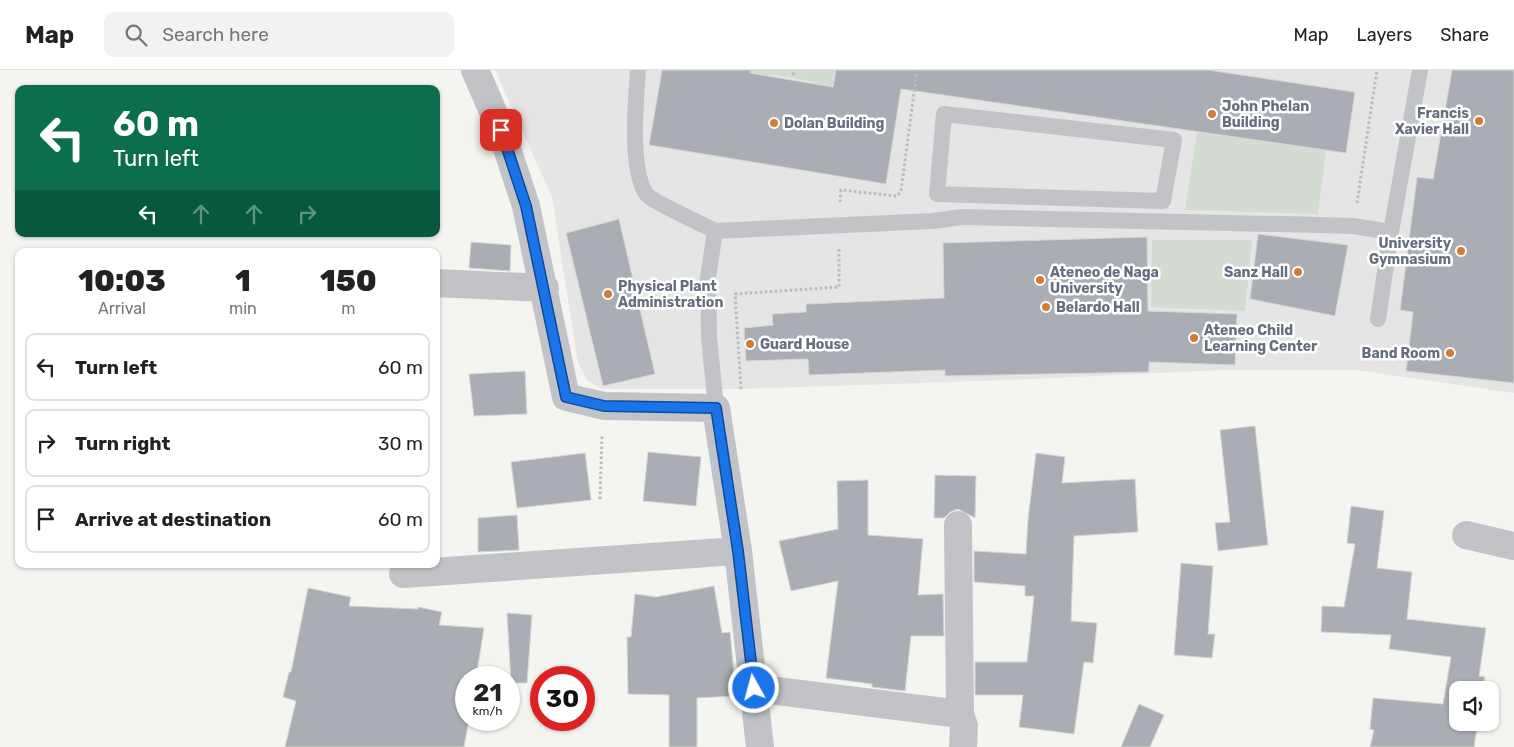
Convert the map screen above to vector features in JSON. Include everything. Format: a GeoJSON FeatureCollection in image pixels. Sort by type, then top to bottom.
{"type":"FeatureCollection","features":[{"type":"Feature","properties":{"kind":"street"},"geometry":{"type":"LineString","coordinates":[[475,70],[501,130],[526,206],[545,288],[566,397],[604,406],[716,408],[738,551],[760,747]]}},
{"type":"Feature","properties":{"kind":"street"},"geometry":{"type":"LineString","coordinates":[[440,283],[545,288]]}},
{"type":"Feature","properties":{"kind":"street"},"geometry":{"type":"LineString","coordinates":[[958,525],[960,714],[964,726],[963,747]]}},
{"type":"Feature","properties":{"kind":"street"},"geometry":{"type":"LineString","coordinates":[[1466,534],[1514,546]]}},
{"type":"Feature","properties":{"kind":"street"},"geometry":{"type":"LineString","coordinates":[[403,574],[738,551]]}},
{"type":"Feature","properties":{"kind":"street"},"geometry":{"type":"LineString","coordinates":[[754,688],[960,714]]}},
{"type":"Feature","properties":{"kind":"lane"},"geometry":{"type":"LineString","coordinates":[[638,70],[635,118],[639,178],[648,196],[715,231],[933,221],[962,217],[1353,226],[1391,232]]}},
{"type":"Feature","properties":{"kind":"lane"},"geometry":{"type":"LineString","coordinates":[[1378,319],[1391,232],[1420,70]]}},
{"type":"Feature","properties":{"kind":"lane"},"geometry":{"type":"LineString","coordinates":[[933,221],[944,114],[1174,140],[1163,201],[937,194]]}},
{"type":"Feature","properties":{"kind":"lane"},"geometry":{"type":"LineString","coordinates":[[715,231],[708,278],[709,337],[716,408]]}},
{"type":"Feature","properties":{"kind":"path"},"geometry":{"type":"LineString","coordinates":[[793,75],[794,70]]}},
{"type":"Feature","properties":{"kind":"path"},"geometry":{"type":"LineString","coordinates":[[1353,226],[1377,70]]}},
{"type":"Feature","properties":{"kind":"path"},"geometry":{"type":"LineString","coordinates":[[600,499],[604,406]]}},
{"type":"Feature","properties":{"kind":"shaded area","name":"Ateneo de Naga University"},"geometry":{"type":"Polygon","coordinates":[[[495,70],[1514,70],[1514,393],[1356,370],[1225,370],[1011,380],[741,389],[602,389],[587,380],[578,363],[552,197],[495,70]]]}},
{"type":"Feature","properties":{"kind":"shaded area"},"geometry":{"type":"Polygon","coordinates":[[[751,70],[835,70],[830,99],[815,89],[816,82],[769,74],[767,82],[749,86],[751,70]]]}},
{"type":"Feature","properties":{"kind":"shaded area"},"geometry":{"type":"Polygon","coordinates":[[[1197,132],[1326,150],[1318,214],[1185,210],[1197,132]]]}},
{"type":"Feature","properties":{"kind":"shaded area"},"geometry":{"type":"Polygon","coordinates":[[[1152,240],[1252,240],[1245,311],[1151,307],[1152,240]]]}},
{"type":"Feature","properties":{"kind":"building"},"geometry":{"type":"Polygon","coordinates":[[[662,70],[751,70],[750,73],[833,87],[836,70],[1208,70],[1355,92],[1346,153],[901,89],[886,184],[649,145],[662,70]]]}},
{"type":"Feature","properties":{"kind":"building"},"geometry":{"type":"Polygon","coordinates":[[[1452,70],[1514,70],[1514,383],[1406,371],[1413,312],[1400,310],[1417,177],[1433,179],[1452,70]]]}},
{"type":"Feature","properties":{"kind":"building","name":"Physical Plant Administration"},"geometry":{"type":"Polygon","coordinates":[[[619,219],[655,374],[603,386],[566,233],[619,219]]]}},
{"type":"Feature","properties":{"kind":"building","name":"Sanz Hall"},"geometry":{"type":"Polygon","coordinates":[[[1258,234],[1348,245],[1335,316],[1250,299],[1258,234]]]}},
{"type":"Feature","properties":{"kind":"building","name":"Belardo Hall"},"geometry":{"type":"Polygon","coordinates":[[[1147,237],[1148,311],[1237,314],[1235,365],[1149,362],[1149,372],[945,376],[945,370],[809,375],[808,359],[746,361],[744,328],[773,325],[772,314],[806,312],[806,304],[944,298],[943,243],[1147,237]]]}},
{"type":"Feature","properties":{"kind":"building"},"geometry":{"type":"Polygon","coordinates":[[[471,242],[511,245],[510,271],[469,268],[471,242]]]}},
{"type":"Feature","properties":{"kind":"building"},"geometry":{"type":"Polygon","coordinates":[[[525,371],[527,414],[474,416],[469,374],[525,371]]]}},
{"type":"Feature","properties":{"kind":"building"},"geometry":{"type":"Polygon","coordinates":[[[1255,426],[1268,545],[1218,551],[1215,523],[1230,522],[1220,430],[1255,426]]]}},
{"type":"Feature","properties":{"kind":"building"},"geometry":{"type":"Polygon","coordinates":[[[648,452],[701,457],[696,506],[643,501],[648,452]]]}},
{"type":"Feature","properties":{"kind":"building"},"geometry":{"type":"Polygon","coordinates":[[[585,453],[591,500],[517,508],[511,462],[585,453]]]}},
{"type":"Feature","properties":{"kind":"building"},"geometry":{"type":"Polygon","coordinates":[[[1036,453],[1065,457],[1062,483],[1135,479],[1138,532],[1074,536],[1071,621],[1097,623],[1093,663],[1084,662],[1074,734],[1019,727],[1023,695],[975,695],[975,662],[1027,662],[1034,596],[1025,596],[1025,586],[974,582],[974,551],[1026,554],[1036,453]]]}},
{"type":"Feature","properties":{"kind":"building"},"geometry":{"type":"Polygon","coordinates":[[[935,475],[976,476],[975,518],[958,509],[950,512],[944,518],[934,518],[935,475]]]}},
{"type":"Feature","properties":{"kind":"building"},"geometry":{"type":"Polygon","coordinates":[[[868,480],[868,535],[923,539],[918,595],[943,594],[944,636],[911,636],[905,691],[872,687],[872,684],[826,678],[838,581],[791,591],[779,541],[838,529],[837,481],[868,480]]]}},
{"type":"Feature","properties":{"kind":"building"},"geometry":{"type":"Polygon","coordinates":[[[1351,506],[1384,511],[1377,568],[1412,572],[1407,619],[1486,628],[1479,676],[1485,677],[1484,681],[1449,681],[1449,731],[1477,731],[1474,747],[1370,747],[1374,730],[1370,729],[1373,698],[1443,704],[1451,657],[1389,649],[1391,635],[1321,632],[1322,606],[1344,607],[1355,544],[1347,543],[1351,506]]]}},
{"type":"Feature","properties":{"kind":"building"},"geometry":{"type":"Polygon","coordinates":[[[517,515],[519,550],[478,552],[478,518],[517,515]]]}},
{"type":"Feature","properties":{"kind":"building"},"geometry":{"type":"Polygon","coordinates":[[[1181,563],[1213,566],[1208,634],[1215,634],[1212,658],[1174,655],[1181,563]]]}},
{"type":"Feature","properties":{"kind":"building"},"geometry":{"type":"Polygon","coordinates":[[[714,586],[722,633],[730,632],[736,696],[697,698],[697,747],[669,747],[669,695],[628,694],[627,637],[631,637],[635,594],[656,597],[714,586]]]}},
{"type":"Feature","properties":{"kind":"building"},"geometry":{"type":"Polygon","coordinates":[[[308,588],[351,597],[349,606],[418,609],[418,607],[442,612],[439,625],[484,628],[478,666],[455,666],[455,731],[467,731],[464,747],[285,747],[296,701],[283,697],[289,672],[291,672],[308,588]]]}},
{"type":"Feature","properties":{"kind":"building"},"geometry":{"type":"Polygon","coordinates":[[[507,613],[532,615],[527,683],[520,683],[520,666],[510,666],[507,613]]]}},
{"type":"Feature","properties":{"kind":"building"},"geometry":{"type":"Polygon","coordinates":[[[1139,704],[1164,715],[1150,747],[1121,747],[1139,704]]]}},
{"type":"Feature","properties":{"kind":"place","name":"John Phelan Building"},"geometry":{"type":"Point","coordinates":[1212,114]}},
{"type":"Feature","properties":{"kind":"place","name":"Francis Xavier Hall"},"geometry":{"type":"Point","coordinates":[1479,121]}},
{"type":"Feature","properties":{"kind":"place","name":"Dolan Building"},"geometry":{"type":"Point","coordinates":[774,123]}},
{"type":"Feature","properties":{"kind":"place","name":"University Gymnasium"},"geometry":{"type":"Point","coordinates":[1461,251]}},
{"type":"Feature","properties":{"kind":"place","name":"Sanz Hall"},"geometry":{"type":"Point","coordinates":[1298,272]}},
{"type":"Feature","properties":{"kind":"place","name":"Ateneo de Naga University"},"geometry":{"type":"Point","coordinates":[1040,280]}},
{"type":"Feature","properties":{"kind":"place","name":"Physical Plant Administration"},"geometry":{"type":"Point","coordinates":[608,294]}},
{"type":"Feature","properties":{"kind":"place","name":"Belardo Hall"},"geometry":{"type":"Point","coordinates":[1046,307]}},
{"type":"Feature","properties":{"kind":"place","name":"Ateneo Child Learning Center"},"geometry":{"type":"Point","coordinates":[1194,338]}},
{"type":"Feature","properties":{"kind":"place","name":"Guard House"},"geometry":{"type":"Point","coordinates":[750,344]}},
{"type":"Feature","properties":{"kind":"place","name":"Band Room"},"geometry":{"type":"Point","coordinates":[1450,353]}},
{"type":"Feature","properties":{"kind":"route"},"geometry":{"type":"LineString","coordinates":[[501,130],[526,206],[545,288],[566,397],[604,406],[716,408],[738,551],[754,688]]}}]}
